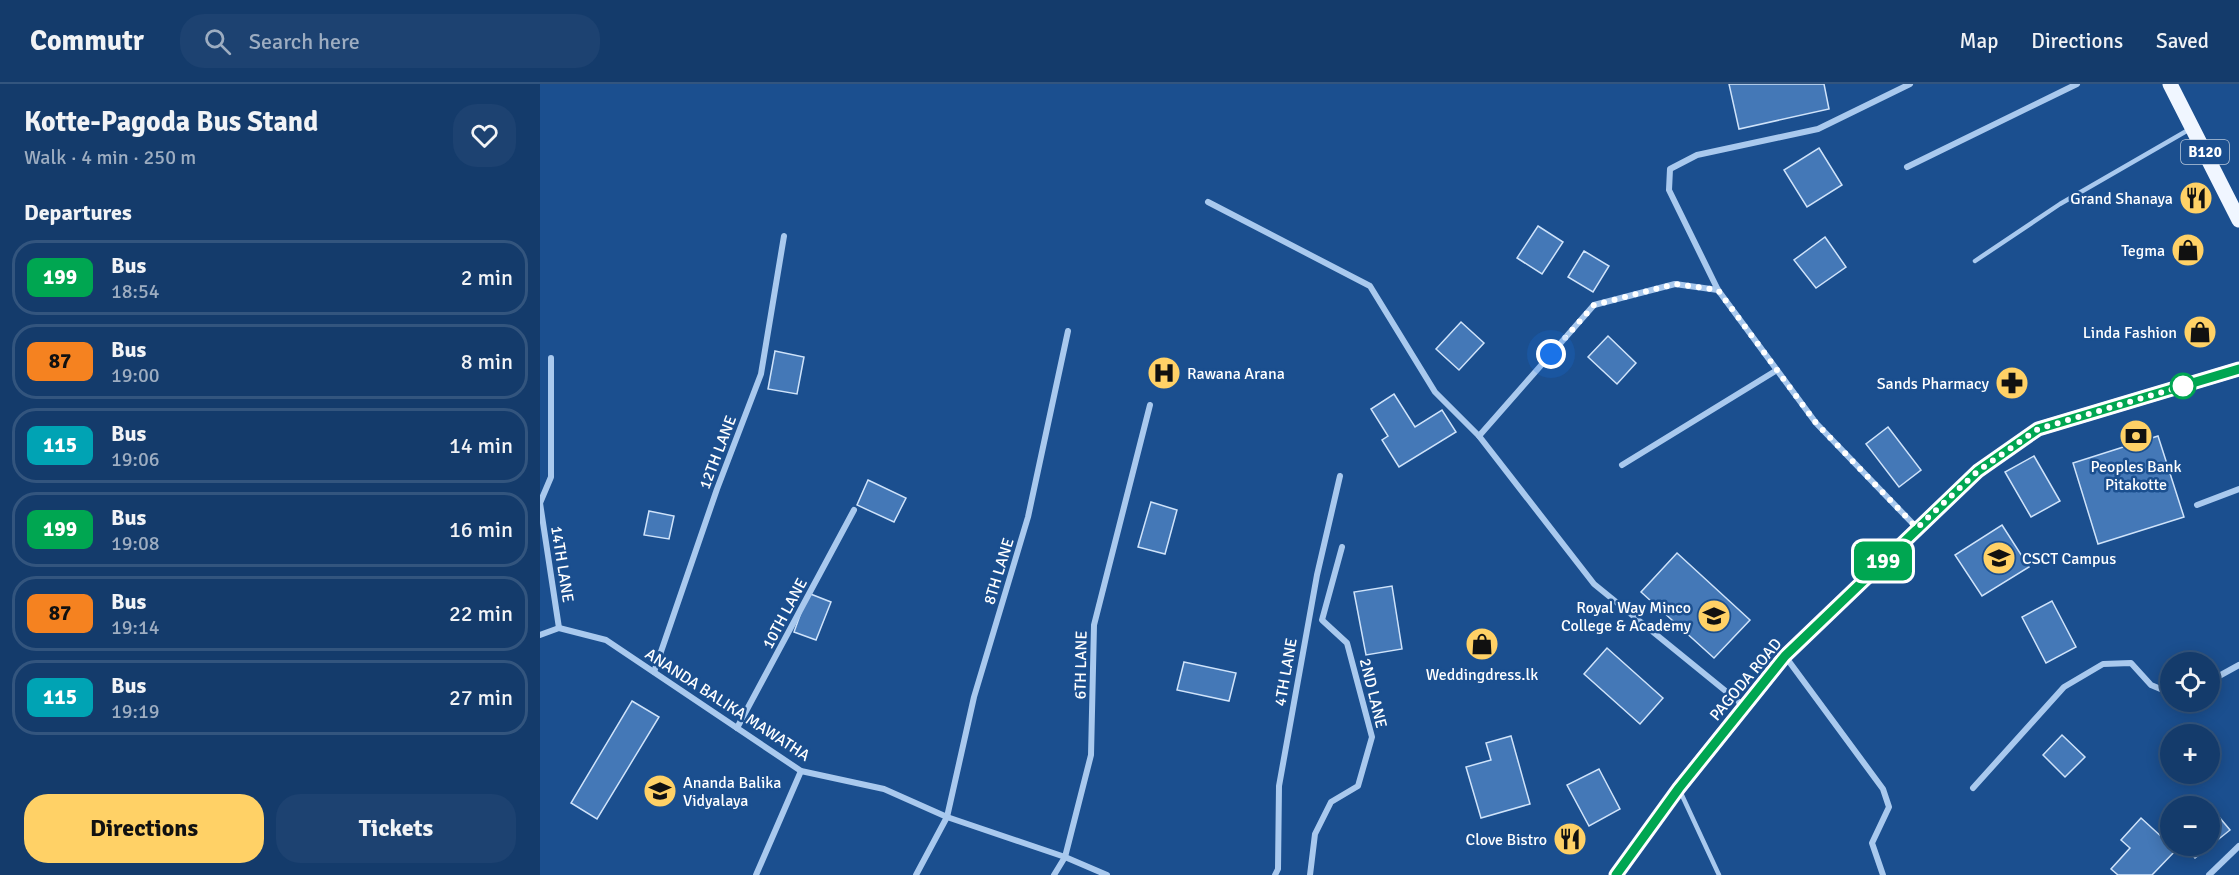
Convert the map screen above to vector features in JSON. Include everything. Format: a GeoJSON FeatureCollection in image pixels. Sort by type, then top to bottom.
{"type":"FeatureCollection","features":[{"type":"Feature","properties":{"kind":"main road","name":"B120"},"geometry":{"type":"LineString","coordinates":[[2175,86],[2193,128],[2239,220]]}},
{"type":"Feature","properties":{"kind":"main road","name":"PAGODA ROAD"},"geometry":{"type":"LineString","coordinates":[[1616,875],[1679,788],[1785,656],[1978,471],[2038,429],[2239,369]]}},
{"type":"Feature","properties":{"kind":"street"},"geometry":{"type":"LineString","coordinates":[[1910,84],[1818,129],[1697,155],[1670,169],[1669,190],[1718,290],[1816,423],[1917,528]]}},
{"type":"Feature","properties":{"kind":"street"},"geometry":{"type":"LineString","coordinates":[[1907,166],[2077,84]]}},
{"type":"Feature","properties":{"kind":"street"},"geometry":{"type":"LineString","coordinates":[[1208,202],[1370,286],[1435,392],[1479,436],[1594,584],[1745,707]]}},
{"type":"Feature","properties":{"kind":"street","name":"12TH LANE"},"geometry":{"type":"LineString","coordinates":[[654,672],[717,489],[761,374],[784,236]]}},
{"type":"Feature","properties":{"kind":"street"},"geometry":{"type":"LineString","coordinates":[[1479,436],[1594,305],[1675,284],[1718,290]]}},
{"type":"Feature","properties":{"kind":"street","name":"8TH LANE"},"geometry":{"type":"LineString","coordinates":[[916,875],[946,817],[974,697],[1028,517],[1068,331]]}},
{"type":"Feature","properties":{"kind":"street","name":"14TH LANE"},"geometry":{"type":"LineString","coordinates":[[551,358],[551,477],[540,503],[559,628]]}},
{"type":"Feature","properties":{"kind":"street"},"geometry":{"type":"LineString","coordinates":[[1622,465],[1777,370]]}},
{"type":"Feature","properties":{"kind":"street","name":"6TH LANE"},"geometry":{"type":"LineString","coordinates":[[1054,875],[1065,856],[1091,755],[1094,625],[1150,405]]}},
{"type":"Feature","properties":{"kind":"street","name":"4TH LANE"},"geometry":{"type":"LineString","coordinates":[[1275,875],[1278,869],[1279,786],[1317,575],[1340,476]]}},
{"type":"Feature","properties":{"kind":"street"},"geometry":{"type":"LineString","coordinates":[[2197,505],[2239,489]]}},
{"type":"Feature","properties":{"kind":"street","name":"10TH LANE"},"geometry":{"type":"LineString","coordinates":[[737,729],[854,510]]}},
{"type":"Feature","properties":{"kind":"street","name":"2ND LANE"},"geometry":{"type":"LineString","coordinates":[[1310,875],[1315,834],[1331,802],[1358,786],[1372,737],[1347,643],[1322,620],[1342,547]]}},
{"type":"Feature","properties":{"kind":"street"},"geometry":{"type":"LineString","coordinates":[[540,635],[559,628]]}},
{"type":"Feature","properties":{"kind":"street","name":"ANANDA BALIKA MAWATHA"},"geometry":{"type":"LineString","coordinates":[[559,628],[606,640],[801,771],[884,789],[946,817],[1065,856],[1107,875]]}},
{"type":"Feature","properties":{"kind":"street"},"geometry":{"type":"LineString","coordinates":[[1785,656],[1883,789],[1889,807],[1872,843],[1883,875]]}},
{"type":"Feature","properties":{"kind":"street"},"geometry":{"type":"LineString","coordinates":[[1973,788],[2064,687],[2103,664],[2131,663],[2151,685],[2160,689]]}},
{"type":"Feature","properties":{"kind":"street"},"geometry":{"type":"LineString","coordinates":[[2220,675],[2239,665]]}},
{"type":"Feature","properties":{"kind":"street"},"geometry":{"type":"LineString","coordinates":[[756,875],[801,771]]}},
{"type":"Feature","properties":{"kind":"street"},"geometry":{"type":"LineString","coordinates":[[2209,875],[2239,846]]}},
{"type":"Feature","properties":{"kind":"lane"},"geometry":{"type":"LineString","coordinates":[[1975,261],[2060,204],[2193,128]]}},
{"type":"Feature","properties":{"kind":"lane"},"geometry":{"type":"LineString","coordinates":[[1679,788],[1719,875]]}},
{"type":"Feature","properties":{"kind":"building"},"geometry":{"type":"Polygon","coordinates":[[[1729,84],[1824,84],[1829,109],[1739,129],[1729,84]]]}},
{"type":"Feature","properties":{"kind":"building"},"geometry":{"type":"Polygon","coordinates":[[[1819,148],[1842,185],[1807,207],[1784,170],[1819,148]]]}},
{"type":"Feature","properties":{"kind":"building"},"geometry":{"type":"Polygon","coordinates":[[[1538,226],[1563,242],[1542,274],[1517,258],[1538,226]]]}},
{"type":"Feature","properties":{"kind":"building"},"geometry":{"type":"Polygon","coordinates":[[[1825,237],[1846,267],[1816,288],[1794,260],[1825,237]]]}},
{"type":"Feature","properties":{"kind":"building"},"geometry":{"type":"Polygon","coordinates":[[[1584,251],[1609,266],[1593,292],[1568,277],[1584,251]]]}},
{"type":"Feature","properties":{"kind":"building"},"geometry":{"type":"Polygon","coordinates":[[[1461,322],[1484,343],[1459,370],[1436,349],[1461,322]]]}},
{"type":"Feature","properties":{"kind":"building"},"geometry":{"type":"Polygon","coordinates":[[[1608,336],[1636,363],[1617,384],[1588,357],[1608,336]]]}},
{"type":"Feature","properties":{"kind":"building"},"geometry":{"type":"Polygon","coordinates":[[[775,351],[804,357],[797,394],[768,389],[775,351]]]}},
{"type":"Feature","properties":{"kind":"building"},"geometry":{"type":"Polygon","coordinates":[[[1394,394],[1415,427],[1442,410],[1456,432],[1399,467],[1382,440],[1388,436],[1371,409],[1394,394]]]}},
{"type":"Feature","properties":{"kind":"building"},"geometry":{"type":"Polygon","coordinates":[[[1888,427],[1921,470],[1899,487],[1866,444],[1888,427]]]}},
{"type":"Feature","properties":{"kind":"building"},"geometry":{"type":"Polygon","coordinates":[[[2158,436],[2184,517],[2098,544],[2073,463],[2158,436]]]}},
{"type":"Feature","properties":{"kind":"building"},"geometry":{"type":"Polygon","coordinates":[[[2034,456],[2060,501],[2031,517],[2005,472],[2034,456]]]}},
{"type":"Feature","properties":{"kind":"building"},"geometry":{"type":"Polygon","coordinates":[[[868,480],[906,498],[894,522],[857,505],[868,480]]]}},
{"type":"Feature","properties":{"kind":"building"},"geometry":{"type":"Polygon","coordinates":[[[1151,502],[1177,510],[1165,554],[1138,547],[1151,502]]]}},
{"type":"Feature","properties":{"kind":"building"},"geometry":{"type":"Polygon","coordinates":[[[649,511],[674,516],[669,539],[644,535],[649,511]]]}},
{"type":"Feature","properties":{"kind":"building"},"geometry":{"type":"Polygon","coordinates":[[[2002,525],[2029,567],[1982,596],[1955,555],[2002,525]]]}},
{"type":"Feature","properties":{"kind":"building"},"geometry":{"type":"Polygon","coordinates":[[[1677,553],[1750,620],[1714,658],[1641,592],[1677,553]]]}},
{"type":"Feature","properties":{"kind":"building"},"geometry":{"type":"Polygon","coordinates":[[[1392,586],[1402,649],[1366,655],[1354,592],[1392,586]]]}},
{"type":"Feature","properties":{"kind":"building"},"geometry":{"type":"Polygon","coordinates":[[[808,593],[831,602],[816,640],[794,632],[808,593]]]}},
{"type":"Feature","properties":{"kind":"building"},"geometry":{"type":"Polygon","coordinates":[[[2052,601],[2076,647],[2046,663],[2022,617],[2052,601]]]}},
{"type":"Feature","properties":{"kind":"building"},"geometry":{"type":"Polygon","coordinates":[[[1607,648],[1663,698],[1640,724],[1584,674],[1607,648]]]}},
{"type":"Feature","properties":{"kind":"building"},"geometry":{"type":"Polygon","coordinates":[[[1184,662],[1236,673],[1229,701],[1177,690],[1184,662]]]}},
{"type":"Feature","properties":{"kind":"building"},"geometry":{"type":"Polygon","coordinates":[[[632,701],[659,717],[597,819],[571,803],[632,701]]]}},
{"type":"Feature","properties":{"kind":"building"},"geometry":{"type":"Polygon","coordinates":[[[2062,735],[2085,757],[2065,777],[2043,755],[2062,735]]]}},
{"type":"Feature","properties":{"kind":"building"},"geometry":{"type":"Polygon","coordinates":[[[1511,736],[1530,804],[1481,818],[1466,767],[1491,760],[1486,743],[1511,736]]]}},
{"type":"Feature","properties":{"kind":"building"},"geometry":{"type":"Polygon","coordinates":[[[1599,769],[1620,809],[1589,826],[1567,785],[1599,769]]]}},
{"type":"Feature","properties":{"kind":"building"},"geometry":{"type":"Polygon","coordinates":[[[2141,818],[2160,835],[2160,856],[2170,856],[2152,875],[2118,875],[2111,869],[2130,848],[2121,840],[2141,818]]]}},
{"type":"Feature","properties":{"kind":"building"},"geometry":{"type":"Polygon","coordinates":[[[2220,818],[2230,830],[2220,838],[2220,818]]]}},
{"type":"Feature","properties":{"kind":"bus line","name":"199"},"geometry":{"type":"LineString","coordinates":[[1616,875],[1679,788],[1785,656],[1978,471],[2038,429],[2239,369]]}},
{"type":"Feature","properties":{"kind":"place","name":"Grand Shanaya"},"geometry":{"type":"Point","coordinates":[2196,198]}},
{"type":"Feature","properties":{"kind":"place","name":"Tegma"},"geometry":{"type":"Point","coordinates":[2188,250]}},
{"type":"Feature","properties":{"kind":"place","name":"Linda Fashion"},"geometry":{"type":"Point","coordinates":[2200,332]}},
{"type":"Feature","properties":{"kind":"place","name":"Rawana Arana"},"geometry":{"type":"Point","coordinates":[1164,373]}},
{"type":"Feature","properties":{"kind":"place","name":"Sands Pharmacy"},"geometry":{"type":"Point","coordinates":[2012,383]}},
{"type":"Feature","properties":{"kind":"place","name":"Peoples Bank Pitakotte"},"geometry":{"type":"Point","coordinates":[2136,436]}},
{"type":"Feature","properties":{"kind":"place","name":"CSCT Campus"},"geometry":{"type":"Point","coordinates":[1999,558]}},
{"type":"Feature","properties":{"kind":"place","name":"Royal Way Minco College & Academy"},"geometry":{"type":"Point","coordinates":[1714,616]}},
{"type":"Feature","properties":{"kind":"place","name":"Weddingdress.lk"},"geometry":{"type":"Point","coordinates":[1482,644]}},
{"type":"Feature","properties":{"kind":"place","name":"Ananda Balika Vidyalaya"},"geometry":{"type":"Point","coordinates":[660,791]}},
{"type":"Feature","properties":{"kind":"place","name":"Clove Bistro"},"geometry":{"type":"Point","coordinates":[1570,839]}},
{"type":"Feature","properties":{"kind":"route"},"geometry":{"type":"LineString","coordinates":[[1551,354],[1594,305],[1675,284],[1718,290],[1816,423],[1917,528],[1978,471],[2038,429],[2183,386]]}}]}
